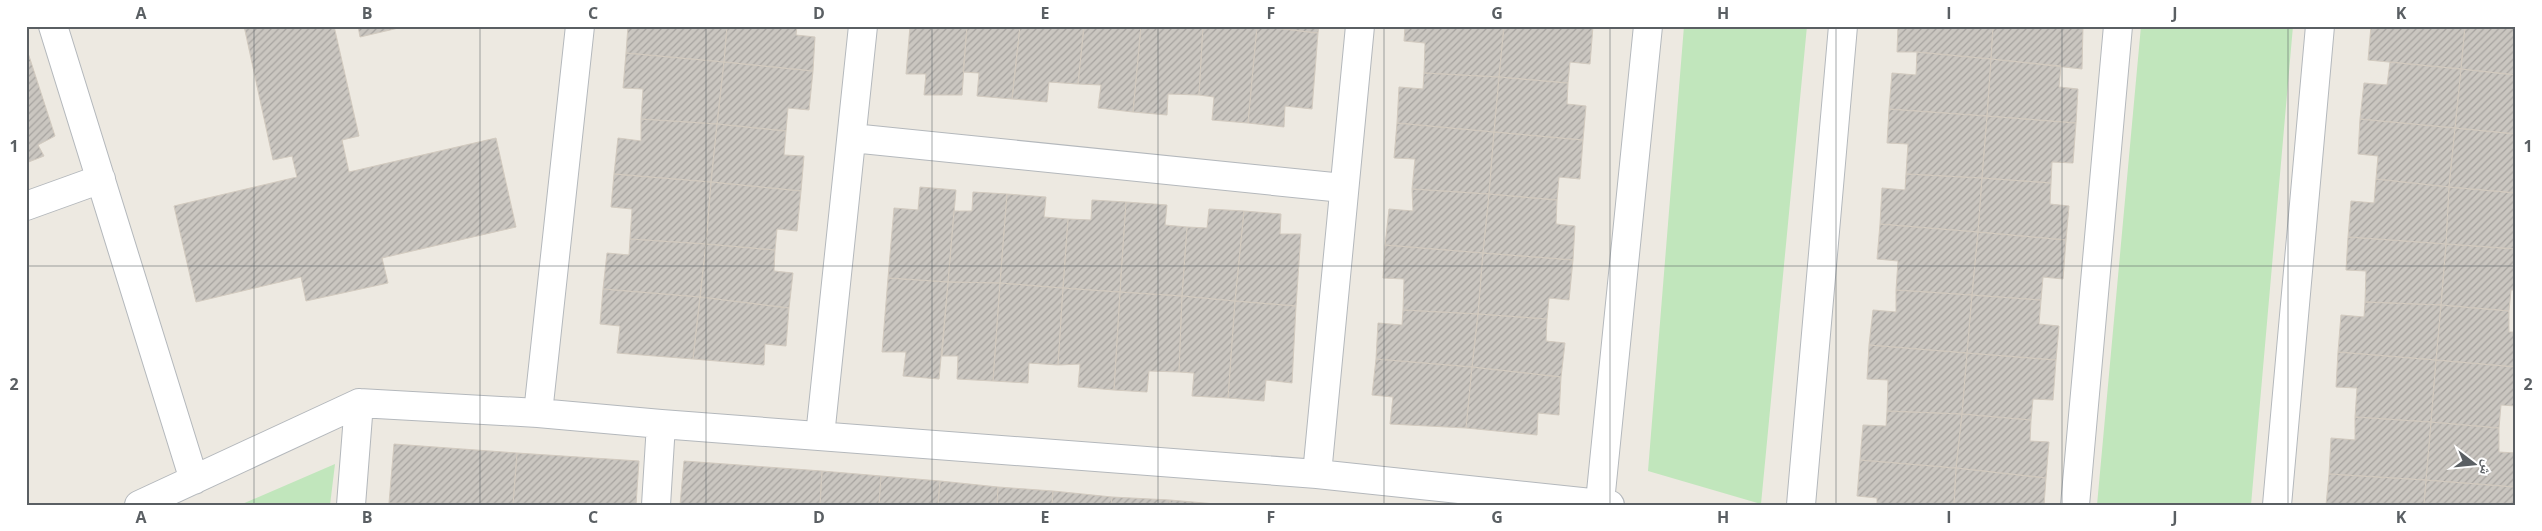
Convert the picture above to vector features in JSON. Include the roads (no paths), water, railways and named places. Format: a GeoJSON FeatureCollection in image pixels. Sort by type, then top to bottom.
{"type":"FeatureCollection","features":[{"type":"Feature","properties":{"kind":"street"},"geometry":{"type":"LineString","coordinates":[[53,26],[194,480]]}},
{"type":"Feature","properties":{"kind":"street"},"geometry":{"type":"LineString","coordinates":[[538,413],[580,26]]}},
{"type":"Feature","properties":{"kind":"street"},"geometry":{"type":"LineString","coordinates":[[820,436],[862,26]]}},
{"type":"Feature","properties":{"kind":"street"},"geometry":{"type":"LineString","coordinates":[[1318,474],[1343,188],[1360,26]]}},
{"type":"Feature","properties":{"kind":"street"},"geometry":{"type":"LineString","coordinates":[[139,505],[359,403],[538,413],[1318,474],[1605,503],[1648,26]]}},
{"type":"Feature","properties":{"kind":"street"},"geometry":{"type":"LineString","coordinates":[[1801,505],[1843,26]]}},
{"type":"Feature","properties":{"kind":"street"},"geometry":{"type":"LineString","coordinates":[[2075,505],[2118,26]]}},
{"type":"Feature","properties":{"kind":"street"},"geometry":{"type":"LineString","coordinates":[[2277,505],[2320,26]]}},
{"type":"Feature","properties":{"kind":"street"},"geometry":{"type":"LineString","coordinates":[[852,138],[1343,188]]}},
{"type":"Feature","properties":{"kind":"street"},"geometry":{"type":"LineString","coordinates":[[26,206],[101,179]]}},
{"type":"Feature","properties":{"kind":"street"},"geometry":{"type":"LineString","coordinates":[[351,505],[359,403]]}},
{"type":"Feature","properties":{"kind":"street"},"geometry":{"type":"LineString","coordinates":[[656,505],[661,424]]}}]}
